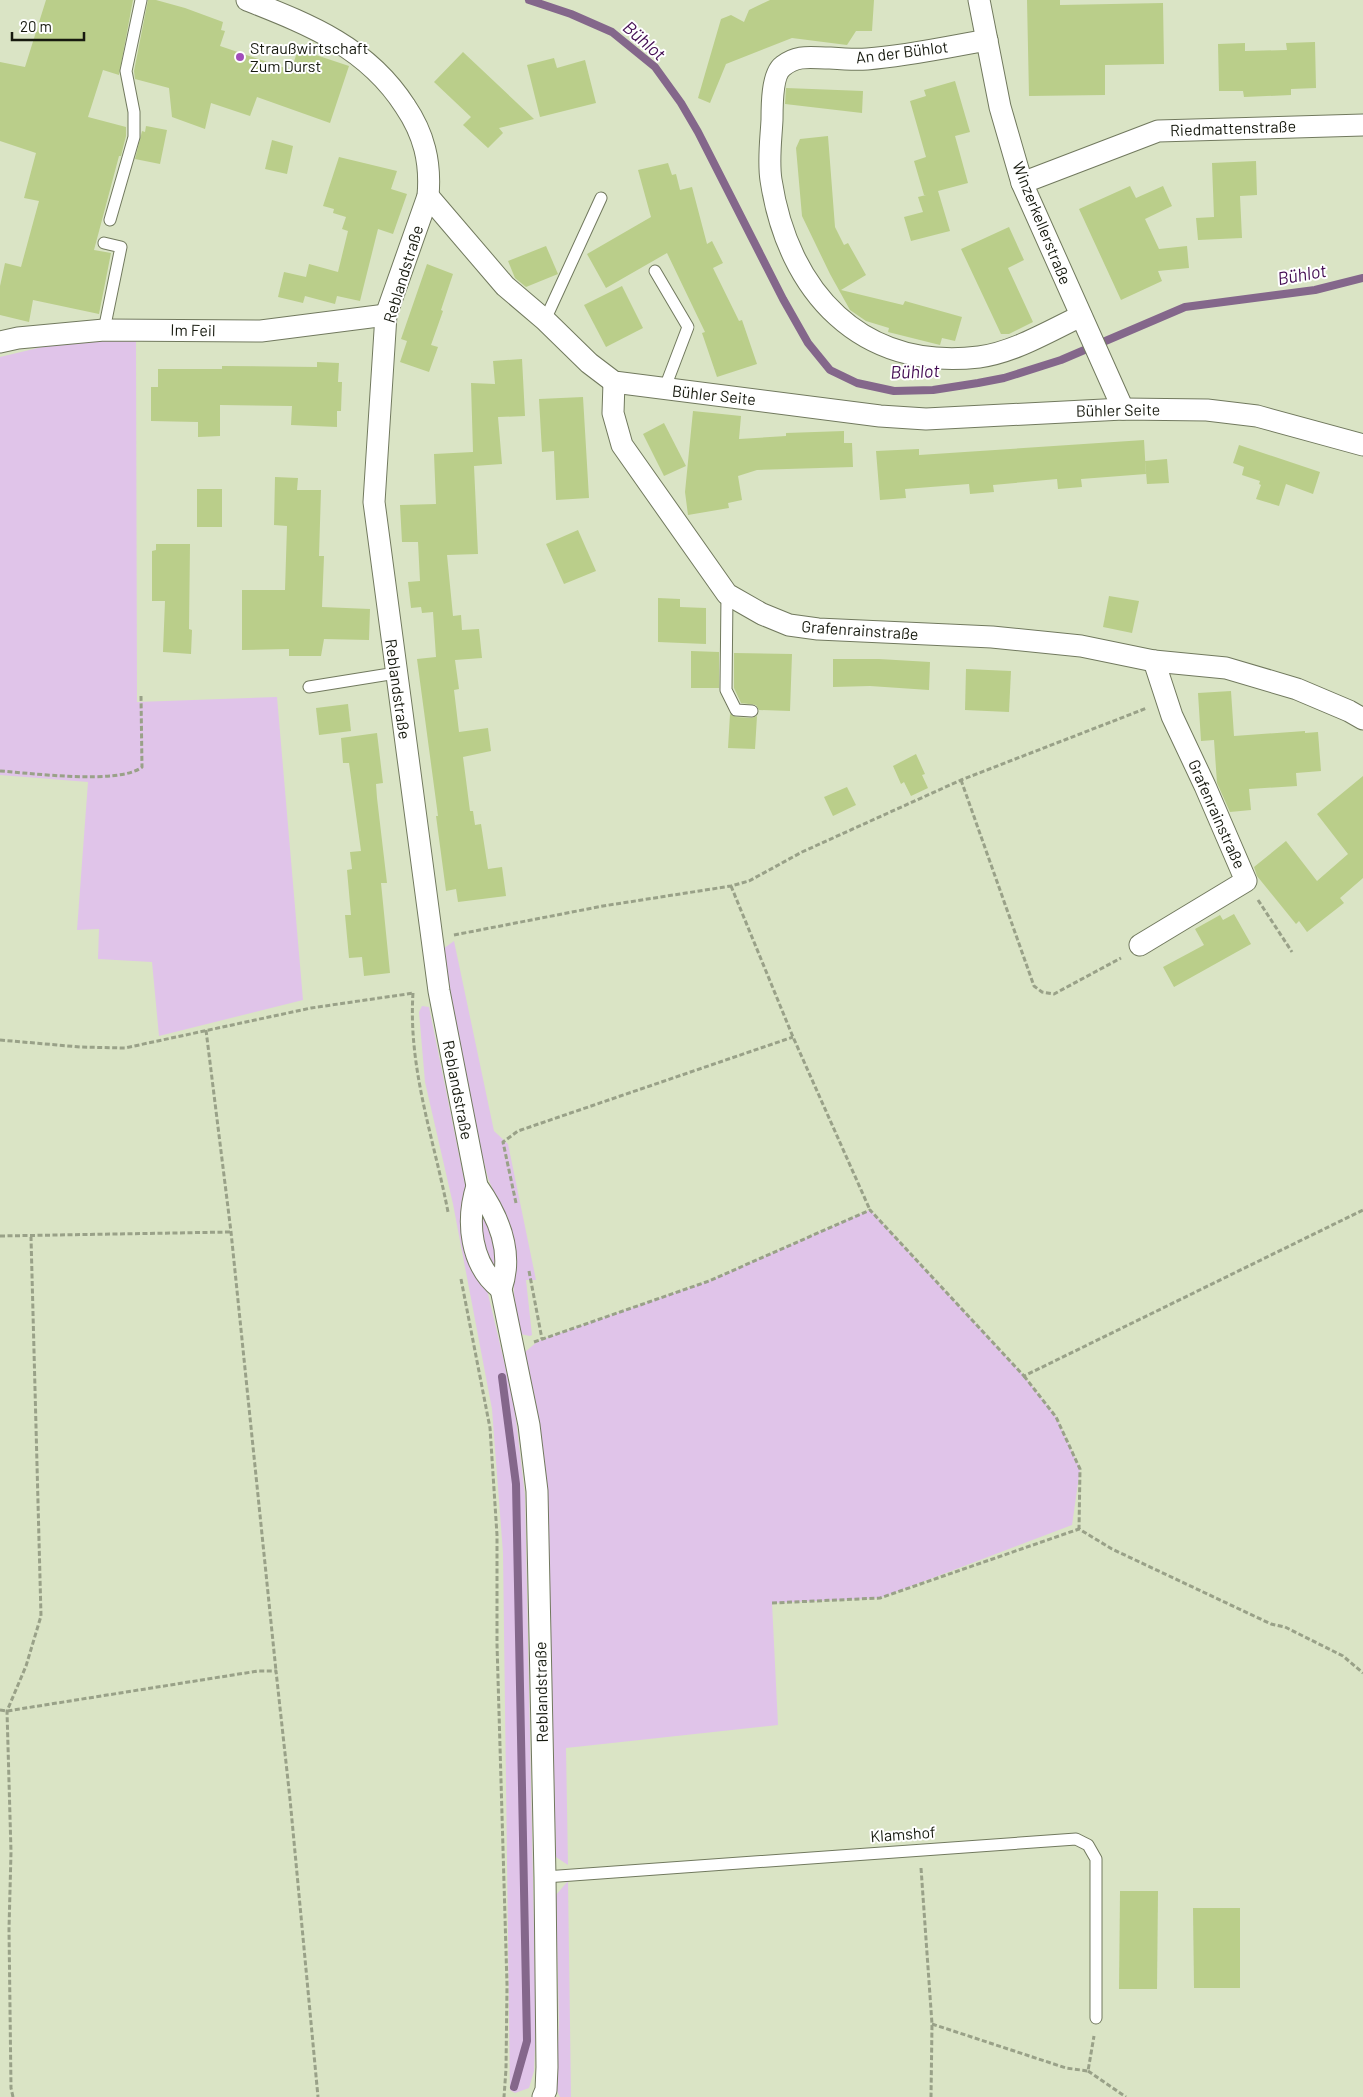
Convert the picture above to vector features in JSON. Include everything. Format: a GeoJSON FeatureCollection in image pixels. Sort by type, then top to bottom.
{"type":"FeatureCollection","features":[{"type":"Feature","properties":{"kind":"street"},"geometry":{"type":"LineString","coordinates":[[247,0],[285,15],[330,37],[366,60],[393,88],[414,120],[426,148],[430,176],[428,196]]}},
{"type":"Feature","properties":{"kind":"street","name":"Winzerkellerstraße"},"geometry":{"type":"LineString","coordinates":[[979,0],[1000,107],[1022,182],[1122,408]]}},
{"type":"Feature","properties":{"kind":"street","name":"An der Bühlot"},"geometry":{"type":"LineString","coordinates":[[987,40],[867,59],[796,57],[780,67],[775,80],[770,145],[771,179],[780,219],[796,262],[816,295],[837,318],[864,336],[896,350],[936,358],[980,357],[1009,350],[1085,324]]}},
{"type":"Feature","properties":{"kind":"street","name":"Riedmattenstraße"},"geometry":{"type":"LineString","coordinates":[[1022,182],[1158,130],[1363,125]]}},
{"type":"Feature","properties":{"kind":"street","name":"Reblandstraße"},"geometry":{"type":"LineString","coordinates":[[428,196],[386,315],[374,502],[439,991],[477,1186],[491,1206],[500,1227],[506,1254],[506,1275],[501,1289],[529,1425],[537,1491],[547,2067],[546,2090],[543,2097]]}},
{"type":"Feature","properties":{"kind":"street","name":"Bühler Seite"},"geometry":{"type":"LineString","coordinates":[[428,196],[505,286],[545,320],[589,363],[614,382],[664,390],[828,408],[880,416],[926,419],[1122,408],[1207,410],[1257,416],[1363,445]]}},
{"type":"Feature","properties":{"kind":"street","name":"Im Feil"},"geometry":{"type":"LineString","coordinates":[[0,342],[18,338],[104,330],[261,331],[386,315]]}},
{"type":"Feature","properties":{"kind":"street","name":"Grafenrainstraße"},"geometry":{"type":"LineString","coordinates":[[614,382],[612,413],[622,445],[727,594],[762,614],[799,626],[818,629],[992,637],[1081,646],[1154,661],[1226,668],[1297,690],[1349,711],[1363,720]]}},
{"type":"Feature","properties":{"kind":"street","name":"Grafenrainstraße"},"geometry":{"type":"LineString","coordinates":[[1140,945],[1246,881],[1206,786],[1172,716],[1154,661]]}},
{"type":"Feature","properties":{"kind":"street","name":"Reblandstraße"},"geometry":{"type":"LineString","coordinates":[[477,1186],[472,1204],[470,1223],[475,1249],[490,1280],[501,1289]]}},
{"type":"Feature","properties":{"kind":"lane"},"geometry":{"type":"LineString","coordinates":[[110,220],[134,137],[134,112],[126,71],[141,0]]}},
{"type":"Feature","properties":{"kind":"lane"},"geometry":{"type":"LineString","coordinates":[[545,320],[601,198]]}},
{"type":"Feature","properties":{"kind":"lane"},"geometry":{"type":"LineString","coordinates":[[104,243],[121,247],[104,330]]}},
{"type":"Feature","properties":{"kind":"lane"},"geometry":{"type":"LineString","coordinates":[[655,271],[688,327],[664,390]]}},
{"type":"Feature","properties":{"kind":"lane"},"geometry":{"type":"LineString","coordinates":[[727,594],[726,690],[736,710],[752,711]]}},
{"type":"Feature","properties":{"kind":"lane"},"geometry":{"type":"LineString","coordinates":[[309,687],[396,673]]}},
{"type":"Feature","properties":{"kind":"lane","name":"Klamshof"},"geometry":{"type":"LineString","coordinates":[[545,1877],[1076,1838],[1088,1845],[1096,1859],[1096,2018]]}},
{"type":"Feature","properties":{"kind":"path"},"geometry":{"type":"LineString","coordinates":[[0,771],[82,777],[135,773],[142,767],[141,696]]}},
{"type":"Feature","properties":{"kind":"path"},"geometry":{"type":"LineString","coordinates":[[432,939],[604,906],[731,886],[749,881],[802,852],[961,780],[1168,700]]}},
{"type":"Feature","properties":{"kind":"path"},"geometry":{"type":"LineString","coordinates":[[961,780],[1034,986],[1042,992],[1054,994],[1140,945]]}},
{"type":"Feature","properties":{"kind":"path"},"geometry":{"type":"LineString","coordinates":[[1246,881],[1292,952]]}},
{"type":"Feature","properties":{"kind":"path"},"geometry":{"type":"LineString","coordinates":[[731,886],[793,1038],[870,1210],[1024,1376],[1056,1417],[1080,1469],[1079,1529]]}},
{"type":"Feature","properties":{"kind":"path"},"geometry":{"type":"LineString","coordinates":[[0,1040],[80,1047],[125,1048],[311,1008],[414,994],[412,1012],[418,1081],[448,1212]]}},
{"type":"Feature","properties":{"kind":"path"},"geometry":{"type":"LineString","coordinates":[[206,1030],[231,1232],[290,1799],[318,2097]]}},
{"type":"Feature","properties":{"kind":"path"},"geometry":{"type":"LineString","coordinates":[[516,1207],[503,1142],[518,1131],[793,1038]]}},
{"type":"Feature","properties":{"kind":"path"},"geometry":{"type":"LineString","coordinates":[[514,1347],[709,1281],[870,1210]]}},
{"type":"Feature","properties":{"kind":"path"},"geometry":{"type":"LineString","coordinates":[[1024,1376],[1363,1210]]}},
{"type":"Feature","properties":{"kind":"path"},"geometry":{"type":"LineString","coordinates":[[0,1236],[31,1237],[231,1232]]}},
{"type":"Feature","properties":{"kind":"path"},"geometry":{"type":"LineString","coordinates":[[13,2097],[11,2088],[10,1852],[7,1711],[26,1666],[42,1616],[31,1237]]}},
{"type":"Feature","properties":{"kind":"path"},"geometry":{"type":"LineString","coordinates":[[528,1262],[542,1339]]}},
{"type":"Feature","properties":{"kind":"path"},"geometry":{"type":"LineString","coordinates":[[459,1271],[490,1428],[497,1535],[497,1644],[506,1985],[504,2097]]}},
{"type":"Feature","properties":{"kind":"path"},"geometry":{"type":"LineString","coordinates":[[772,1603],[880,1598],[1079,1529]]}},
{"type":"Feature","properties":{"kind":"path"},"geometry":{"type":"LineString","coordinates":[[1079,1529],[1112,1549],[1271,1624],[1284,1627],[1343,1656],[1363,1673]]}},
{"type":"Feature","properties":{"kind":"path"},"geometry":{"type":"LineString","coordinates":[[0,1710],[7,1711],[258,1671],[276,1671]]}},
{"type":"Feature","properties":{"kind":"path"},"geometry":{"type":"LineString","coordinates":[[920,1850],[932,2024],[930,2097]]}},
{"type":"Feature","properties":{"kind":"path"},"geometry":{"type":"LineString","coordinates":[[1088,2071],[1096,2018]]}},
{"type":"Feature","properties":{"kind":"path"},"geometry":{"type":"LineString","coordinates":[[932,2024],[1066,2068],[1088,2071],[1126,2097]]}},
{"type":"Feature","properties":{"kind":"shaded area"},"geometry":{"type":"Polygon","coordinates":[[[136,337],[137,702],[277,697],[303,1000],[159,1036],[152,962],[98,959],[99,929],[77,930],[88,782],[0,775],[0,357],[63,342],[136,337]]]}},
{"type":"Feature","properties":{"kind":"shaded area"},"geometry":{"type":"Polygon","coordinates":[[[454,941],[494,1131],[508,1144],[536,1280],[526,1280],[532,1335],[530,1336],[520,1334],[514,1295],[512,1254],[504,1217],[488,1178],[473,1120],[443,949],[454,941]]]}},
{"type":"Feature","properties":{"kind":"shaded area"},"geometry":{"type":"Polygon","coordinates":[[[422,1006],[429,1007],[484,1277],[514,1403],[525,1495],[536,2025],[534,2071],[529,2088],[515,2093],[510,2090],[503,1553],[492,1409],[453,1204],[425,1082],[419,1012],[422,1006]]]}},
{"type":"Feature","properties":{"kind":"shaded area"},"geometry":{"type":"Polygon","coordinates":[[[479,1204],[490,1214],[499,1275],[485,1255],[479,1204]]]}},
{"type":"Feature","properties":{"kind":"shaded area"},"geometry":{"type":"Polygon","coordinates":[[[870,1210],[1024,1376],[1056,1417],[1080,1469],[1072,1525],[880,1598],[772,1603],[778,1725],[566,1748],[568,1865],[556,1857],[547,1489],[536,1403],[525,1352],[538,1341],[709,1281],[870,1210]]]}},
{"type":"Feature","properties":{"kind":"shaded area"},"geometry":{"type":"Polygon","coordinates":[[[568,1881],[571,2097],[560,2097],[556,2089],[559,2024],[556,1895],[568,1881]]]}},
{"type":"Feature","properties":{"kind":"building"},"geometry":{"type":"Polygon","coordinates":[[[46,0],[133,0],[119,75],[103,70],[88,117],[126,127],[126,136],[94,250],[111,253],[99,314],[33,300],[29,322],[0,315],[0,286],[5,263],[21,267],[39,201],[24,198],[36,153],[0,141],[0,62],[25,67],[46,0]]]}},
{"type":"Feature","properties":{"kind":"building"},"geometry":{"type":"Polygon","coordinates":[[[148,0],[156,0],[185,8],[223,22],[221,30],[225,31],[220,46],[288,69],[289,67],[292,68],[298,49],[349,66],[330,123],[257,97],[250,116],[211,103],[205,129],[172,117],[169,88],[135,79],[134,71],[148,0]]]}},
{"type":"Feature","properties":{"kind":"building"},"geometry":{"type":"Polygon","coordinates":[[[770,0],[874,0],[872,31],[856,31],[847,45],[792,38],[726,64],[710,103],[698,98],[721,19],[731,15],[744,22],[749,10],[770,0]]]}},
{"type":"Feature","properties":{"kind":"building"},"geometry":{"type":"Polygon","coordinates":[[[1027,0],[1060,0],[1060,5],[1163,3],[1164,64],[1105,65],[1105,95],[1029,96],[1027,0]]]}},
{"type":"Feature","properties":{"kind":"building"},"geometry":{"type":"Polygon","coordinates":[[[1315,42],[1316,88],[1291,89],[1291,95],[1244,97],[1243,91],[1219,91],[1218,44],[1245,43],[1245,51],[1287,50],[1286,43],[1315,42]]]}},
{"type":"Feature","properties":{"kind":"building"},"geometry":{"type":"Polygon","coordinates":[[[463,52],[534,119],[499,128],[503,133],[488,148],[463,125],[471,117],[434,82],[463,52]]]}},
{"type":"Feature","properties":{"kind":"building"},"geometry":{"type":"Polygon","coordinates":[[[554,58],[557,68],[585,60],[596,103],[540,117],[527,65],[554,58]]]}},
{"type":"Feature","properties":{"kind":"building"},"geometry":{"type":"Polygon","coordinates":[[[955,81],[970,132],[955,136],[968,183],[938,191],[950,231],[911,241],[904,217],[923,212],[918,197],[926,195],[924,195],[914,161],[926,157],[910,101],[926,96],[924,90],[955,81]]]}},
{"type":"Feature","properties":{"kind":"building"},"geometry":{"type":"Polygon","coordinates":[[[786,88],[863,91],[862,113],[785,104],[786,88]]]}},
{"type":"Feature","properties":{"kind":"building"},"geometry":{"type":"Polygon","coordinates":[[[146,126],[167,130],[160,164],[135,159],[142,131],[145,132],[146,126]]]}},
{"type":"Feature","properties":{"kind":"building"},"geometry":{"type":"Polygon","coordinates":[[[828,136],[835,227],[844,245],[848,243],[866,275],[841,290],[903,305],[905,301],[962,317],[955,341],[942,338],[940,345],[888,332],[889,328],[866,321],[850,310],[802,216],[796,148],[800,139],[828,136]]]}},
{"type":"Feature","properties":{"kind":"building"},"geometry":{"type":"Polygon","coordinates":[[[272,140],[293,146],[287,174],[265,169],[272,140]]]}},
{"type":"Feature","properties":{"kind":"building"},"geometry":{"type":"Polygon","coordinates":[[[339,157],[397,171],[391,189],[407,194],[393,234],[378,229],[360,301],[337,296],[335,304],[305,296],[303,303],[278,297],[284,272],[306,277],[309,264],[338,272],[348,231],[342,229],[346,217],[333,213],[334,209],[323,206],[339,157]]]}},
{"type":"Feature","properties":{"kind":"building"},"geometry":{"type":"Polygon","coordinates":[[[1256,161],[1257,195],[1240,196],[1242,238],[1198,240],[1196,218],[1214,217],[1212,163],[1256,161]]]}},
{"type":"Feature","properties":{"kind":"building"},"geometry":{"type":"Polygon","coordinates":[[[668,163],[672,175],[676,174],[680,190],[692,187],[707,244],[712,241],[723,263],[713,268],[739,321],[742,320],[757,364],[717,377],[702,333],[705,332],[667,253],[606,288],[587,254],[651,217],[638,170],[668,163]]]}},
{"type":"Feature","properties":{"kind":"building"},"geometry":{"type":"Polygon","coordinates":[[[1130,186],[1136,198],[1163,186],[1172,206],[1145,219],[1159,249],[1187,246],[1189,268],[1158,271],[1162,281],[1121,300],[1079,209],[1130,186]]]}},
{"type":"Feature","properties":{"kind":"building"},"geometry":{"type":"Polygon","coordinates":[[[1009,227],[1024,260],[1008,268],[1033,322],[1009,334],[1001,334],[961,249],[1009,227]]]}},
{"type":"Feature","properties":{"kind":"building"},"geometry":{"type":"Polygon","coordinates":[[[546,246],[558,274],[526,287],[515,278],[508,261],[546,246]]]}},
{"type":"Feature","properties":{"kind":"building"},"geometry":{"type":"Polygon","coordinates":[[[427,264],[453,274],[431,345],[438,347],[429,372],[400,362],[407,341],[401,339],[427,264]]]}},
{"type":"Feature","properties":{"kind":"building"},"geometry":{"type":"Polygon","coordinates":[[[622,286],[643,328],[606,347],[584,305],[622,286]]]}},
{"type":"Feature","properties":{"kind":"building"},"geometry":{"type":"Polygon","coordinates":[[[522,359],[525,416],[498,417],[502,464],[474,466],[478,554],[447,555],[453,616],[461,615],[462,630],[479,629],[482,658],[455,660],[459,689],[454,690],[459,732],[488,728],[491,751],[463,757],[470,811],[473,811],[475,825],[481,824],[488,869],[502,867],[506,896],[458,902],[456,889],[446,891],[417,659],[436,657],[433,612],[422,613],[421,607],[411,608],[408,582],[420,581],[418,542],[402,542],[400,505],[436,504],[434,454],[473,452],[471,383],[495,384],[493,361],[522,359]]]}},
{"type":"Feature","properties":{"kind":"building"},"geometry":{"type":"Polygon","coordinates":[[[317,362],[339,363],[338,382],[342,382],[341,411],[337,411],[337,427],[291,425],[292,406],[220,405],[220,436],[198,437],[198,422],[151,421],[151,387],[158,387],[158,369],[222,369],[222,366],[317,367],[317,362]]]}},
{"type":"Feature","properties":{"kind":"building"},"geometry":{"type":"Polygon","coordinates":[[[583,397],[589,498],[556,500],[554,451],[542,452],[539,399],[583,397]]]}},
{"type":"Feature","properties":{"kind":"building"},"geometry":{"type":"Polygon","coordinates":[[[693,411],[741,416],[739,439],[786,436],[786,433],[844,431],[844,443],[852,443],[853,467],[757,470],[738,476],[742,500],[728,503],[729,508],[688,515],[685,492],[693,411]]]}},
{"type":"Feature","properties":{"kind":"building"},"geometry":{"type":"Polygon","coordinates":[[[664,423],[686,466],[664,476],[643,434],[664,423]]]}},
{"type":"Feature","properties":{"kind":"building"},"geometry":{"type":"Polygon","coordinates":[[[1144,440],[1146,474],[1081,479],[1082,487],[1058,489],[1057,479],[993,485],[994,492],[970,494],[969,484],[905,489],[906,498],[880,500],[876,451],[919,449],[919,455],[1144,440]]]}},
{"type":"Feature","properties":{"kind":"building"},"geometry":{"type":"Polygon","coordinates":[[[1239,445],[1320,472],[1313,494],[1286,484],[1279,506],[1256,499],[1261,485],[1259,484],[1260,481],[1242,475],[1244,467],[1233,463],[1239,445]]]}},
{"type":"Feature","properties":{"kind":"building"},"geometry":{"type":"Polygon","coordinates":[[[1167,459],[1169,483],[1147,484],[1145,461],[1167,459]]]}},
{"type":"Feature","properties":{"kind":"building"},"geometry":{"type":"Polygon","coordinates":[[[275,477],[298,478],[297,490],[321,490],[319,556],[324,556],[322,607],[370,609],[369,640],[324,639],[321,656],[289,656],[289,649],[242,650],[242,590],[285,590],[287,526],[274,525],[275,477]]]}},
{"type":"Feature","properties":{"kind":"building"},"geometry":{"type":"Polygon","coordinates":[[[197,489],[222,489],[222,527],[197,527],[197,489]]]}},
{"type":"Feature","properties":{"kind":"building"},"geometry":{"type":"Polygon","coordinates":[[[578,530],[596,571],[564,584],[546,544],[578,530]]]}},
{"type":"Feature","properties":{"kind":"building"},"geometry":{"type":"Polygon","coordinates":[[[156,544],[190,544],[189,629],[192,630],[191,654],[163,652],[165,601],[152,601],[152,551],[156,550],[156,544]]]}},
{"type":"Feature","properties":{"kind":"building"},"geometry":{"type":"Polygon","coordinates":[[[1109,596],[1139,601],[1132,633],[1103,627],[1109,596]]]}},
{"type":"Feature","properties":{"kind":"building"},"geometry":{"type":"Polygon","coordinates":[[[658,598],[680,599],[680,607],[706,608],[706,644],[658,642],[658,598]]]}},
{"type":"Feature","properties":{"kind":"building"},"geometry":{"type":"Polygon","coordinates":[[[691,651],[719,652],[719,688],[691,688],[691,651]]]}},
{"type":"Feature","properties":{"kind":"building"},"geometry":{"type":"Polygon","coordinates":[[[734,653],[792,654],[790,711],[759,710],[756,705],[741,703],[734,688],[734,653]]]}},
{"type":"Feature","properties":{"kind":"building"},"geometry":{"type":"Polygon","coordinates":[[[833,659],[930,662],[929,690],[870,686],[833,687],[833,659]]]}},
{"type":"Feature","properties":{"kind":"building"},"geometry":{"type":"Polygon","coordinates":[[[966,669],[1011,671],[1009,712],[965,710],[966,669]]]}},
{"type":"Feature","properties":{"kind":"building"},"geometry":{"type":"Polygon","coordinates":[[[1231,691],[1234,736],[1305,731],[1305,733],[1318,732],[1321,771],[1296,773],[1297,786],[1249,789],[1251,810],[1230,812],[1217,783],[1214,740],[1201,741],[1198,693],[1231,691]]]}},
{"type":"Feature","properties":{"kind":"building"},"geometry":{"type":"Polygon","coordinates":[[[348,704],[351,731],[319,735],[316,708],[348,704]]]}},
{"type":"Feature","properties":{"kind":"building"},"geometry":{"type":"Polygon","coordinates":[[[730,714],[736,717],[752,718],[757,716],[755,749],[728,748],[730,714]]]}},
{"type":"Feature","properties":{"kind":"building"},"geometry":{"type":"Polygon","coordinates":[[[377,733],[383,783],[376,784],[387,883],[381,883],[390,973],[364,976],[362,957],[349,958],[345,915],[351,915],[347,870],[352,869],[350,852],[361,851],[349,763],[343,763],[341,738],[377,733]]]}},
{"type":"Feature","properties":{"kind":"building"},"geometry":{"type":"Polygon","coordinates":[[[916,754],[925,774],[922,775],[928,788],[911,796],[904,782],[901,784],[893,766],[916,754]]]}},
{"type":"Feature","properties":{"kind":"building"},"geometry":{"type":"Polygon","coordinates":[[[1363,776],[1363,878],[1340,898],[1344,903],[1307,932],[1299,921],[1296,924],[1257,876],[1254,867],[1286,841],[1317,881],[1348,854],[1317,814],[1363,776]]]}},
{"type":"Feature","properties":{"kind":"building"},"geometry":{"type":"Polygon","coordinates":[[[847,787],[856,805],[833,816],[824,797],[847,787]]]}},
{"type":"Feature","properties":{"kind":"building"},"geometry":{"type":"Polygon","coordinates":[[[1234,914],[1251,944],[1174,987],[1163,967],[1204,945],[1195,929],[1220,915],[1223,920],[1234,914]]]}},
{"type":"Feature","properties":{"kind":"building"},"geometry":{"type":"Polygon","coordinates":[[[1120,1891],[1158,1891],[1157,1989],[1119,1989],[1120,1891]]]}},
{"type":"Feature","properties":{"kind":"building"},"geometry":{"type":"Polygon","coordinates":[[[1193,1908],[1240,1908],[1240,1988],[1194,1988],[1193,1908]]]}},
{"type":"Feature","properties":{"kind":"waterway","name":"Bühlot"},"geometry":{"type":"LineString","coordinates":[[529,0],[571,14],[612,32],[655,67],[681,103],[698,132],[783,299],[808,343],[830,370],[857,383],[894,391],[933,390],[1004,378],[1061,360],[1185,307],[1315,290],[1363,278]]}},
{"type":"Feature","properties":{"kind":"waterway"},"geometry":{"type":"LineString","coordinates":[[502,1377],[516,1484],[527,2041],[514,2087]]}},
{"type":"Feature","properties":{"kind":"place","name":"Straußwirtschaft Zum Durst"},"geometry":{"type":"Point","coordinates":[240,57]}}]}
